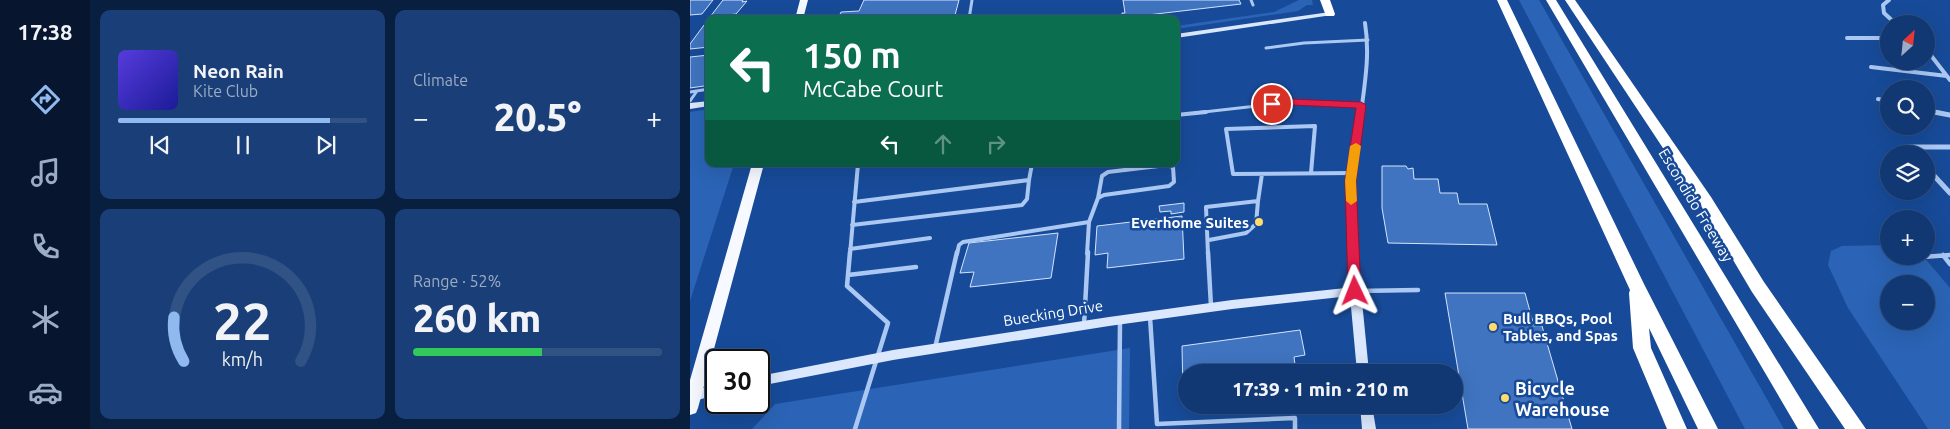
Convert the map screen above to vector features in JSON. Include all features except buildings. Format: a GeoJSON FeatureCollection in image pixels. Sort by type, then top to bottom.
{"type":"FeatureCollection","features":[{"type":"Feature","properties":{"kind":"highway"},"geometry":{"type":"LineString","coordinates":[[1325,0],[1330,14]]}},
{"type":"Feature","properties":{"kind":"highway"},"geometry":{"type":"LineString","coordinates":[[1502,0],[1636,284],[1708,429]]}},
{"type":"Feature","properties":{"kind":"highway","name":"Escondido Freeway"},"geometry":{"type":"LineString","coordinates":[[1551,0],[1809,429]]}},
{"type":"Feature","properties":{"kind":"highway"},"geometry":{"type":"LineString","coordinates":[[1570,0],[1706,201],[1758,287],[1856,429]]}},
{"type":"Feature","properties":{"kind":"highway"},"geometry":{"type":"LineString","coordinates":[[1636,284],[1642,348],[1677,429]]}},
{"type":"Feature","properties":{"kind":"main road"},"geometry":{"type":"LineString","coordinates":[[800,15],[804,0]]}},
{"type":"Feature","properties":{"kind":"main road"},"geometry":{"type":"LineString","coordinates":[[692,402],[757,167]]}},
{"type":"Feature","properties":{"kind":"street"},"geometry":{"type":"LineString","coordinates":[[1886,15],[1883,5],[1889,0]]}},
{"type":"Feature","properties":{"kind":"street"},"geometry":{"type":"LineString","coordinates":[[1180,35],[1330,14]]}},
{"type":"Feature","properties":{"kind":"street"},"geometry":{"type":"LineString","coordinates":[[1362,364],[1355,291],[1352,173],[1367,67],[1368,40],[1365,24]]}},
{"type":"Feature","properties":{"kind":"street"},"geometry":{"type":"LineString","coordinates":[[1847,38],[1880,38]]}},
{"type":"Feature","properties":{"kind":"street"},"geometry":{"type":"LineString","coordinates":[[1935,61],[1949,79]]}},
{"type":"Feature","properties":{"kind":"street"},"geometry":{"type":"LineString","coordinates":[[1871,67],[1949,79]]}},
{"type":"Feature","properties":{"kind":"street"},"geometry":{"type":"LineString","coordinates":[[690,106],[705,104]]}},
{"type":"Feature","properties":{"kind":"street"},"geometry":{"type":"LineString","coordinates":[[1935,112],[1950,115]]}},
{"type":"Feature","properties":{"kind":"street"},"geometry":{"type":"LineString","coordinates":[[1935,147],[1950,147]]}},
{"type":"Feature","properties":{"kind":"street"},"geometry":{"type":"LineString","coordinates":[[1935,177],[1950,193]]}},
{"type":"Feature","properties":{"kind":"street","name":"Buecking Drive"},"geometry":{"type":"LineString","coordinates":[[770,378],[838,363],[1150,314],[1283,297],[1355,291]]}},
{"type":"Feature","properties":{"kind":"street"},"geometry":{"type":"LineString","coordinates":[[692,402],[705,396]]}},
{"type":"Feature","properties":{"kind":"street"},"geometry":{"type":"LineString","coordinates":[[1367,414],[1368,429]]}},
{"type":"Feature","properties":{"kind":"lane"},"geometry":{"type":"LineString","coordinates":[[970,15],[972,0]]}},
{"type":"Feature","properties":{"kind":"lane"},"geometry":{"type":"LineString","coordinates":[[1250,0],[1252,5]]}},
{"type":"Feature","properties":{"kind":"lane"},"geometry":{"type":"LineString","coordinates":[[1266,48],[1368,40]]}},
{"type":"Feature","properties":{"kind":"lane"},"geometry":{"type":"LineString","coordinates":[[690,92],[705,90]]}},
{"type":"Feature","properties":{"kind":"lane"},"geometry":{"type":"LineString","coordinates":[[690,101],[697,91]]}},
{"type":"Feature","properties":{"kind":"lane"},"geometry":{"type":"LineString","coordinates":[[1180,114],[1292,102],[1361,105]]}},
{"type":"Feature","properties":{"kind":"lane"},"geometry":{"type":"LineString","coordinates":[[1311,173],[1315,126],[1226,129],[1233,174],[1352,173]]}},
{"type":"Feature","properties":{"kind":"lane"},"geometry":{"type":"LineString","coordinates":[[855,429],[888,323],[847,286],[858,167]]}},
{"type":"Feature","properties":{"kind":"lane"},"geometry":{"type":"LineString","coordinates":[[852,225],[1022,205],[1027,199],[1032,167]]}},
{"type":"Feature","properties":{"kind":"lane"},"geometry":{"type":"LineString","coordinates":[[1084,325],[1089,222],[1098,198],[1102,176],[1108,172],[1150,167]]}},
{"type":"Feature","properties":{"kind":"lane"},"geometry":{"type":"LineString","coordinates":[[1098,198],[1104,195],[1169,186],[1174,182],[1173,167]]}},
{"type":"Feature","properties":{"kind":"lane"},"geometry":{"type":"LineString","coordinates":[[1209,240],[1246,233],[1256,224],[1262,174]]}},
{"type":"Feature","properties":{"kind":"lane"},"geometry":{"type":"LineString","coordinates":[[854,202],[1030,180]]}},
{"type":"Feature","properties":{"kind":"lane"},"geometry":{"type":"LineString","coordinates":[[1211,306],[1206,207],[1258,202]]}},
{"type":"Feature","properties":{"kind":"lane"},"geometry":{"type":"LineString","coordinates":[[935,348],[959,245],[963,242],[1089,222]]}},
{"type":"Feature","properties":{"kind":"lane"},"geometry":{"type":"LineString","coordinates":[[850,249],[930,238]]}},
{"type":"Feature","properties":{"kind":"lane"},"geometry":{"type":"LineString","coordinates":[[1943,255],[1950,264]]}},
{"type":"Feature","properties":{"kind":"lane"},"geometry":{"type":"LineString","coordinates":[[1935,258],[1950,255]]}},
{"type":"Feature","properties":{"kind":"lane"},"geometry":{"type":"LineString","coordinates":[[848,275],[916,267]]}},
{"type":"Feature","properties":{"kind":"lane"},"geometry":{"type":"LineString","coordinates":[[1355,291],[1418,290]]}},
{"type":"Feature","properties":{"kind":"lane"},"geometry":{"type":"LineString","coordinates":[[1150,314],[1157,424],[1295,418],[1295,429]]}},
{"type":"Feature","properties":{"kind":"lane"},"geometry":{"type":"LineString","coordinates":[[1119,429],[1120,319]]}},
{"type":"Feature","properties":{"kind":"shaded area"},"geometry":{"type":"Polygon","coordinates":[[[1299,0],[1312,0],[1313,5],[1307,5],[1298,11],[1180,28],[1180,25],[1274,12],[1299,0]]]}},
{"type":"Feature","properties":{"kind":"shaded area"},"geometry":{"type":"Polygon","coordinates":[[[1519,0],[1539,0],[1784,429],[1745,429],[1519,0]]]}},
{"type":"Feature","properties":{"kind":"shaded area"},"geometry":{"type":"Polygon","coordinates":[[[705,110],[705,167],[733,167],[690,301],[690,112],[705,110]]]}},
{"type":"Feature","properties":{"kind":"shaded area"},"geometry":{"type":"Polygon","coordinates":[[[1880,245],[1880,265],[1931,265],[1950,288],[1950,429],[1928,429],[1848,308],[1828,265],[1831,251],[1842,246],[1880,245]]]}},
{"type":"Feature","properties":{"kind":"shaded area"},"geometry":{"type":"Polygon","coordinates":[[[1130,348],[1129,429],[752,429],[766,414],[770,414],[770,409],[775,404],[1130,348]]]}},
{"type":"Feature","properties":{"kind":"slow traffic"},"geometry":{"type":"LineString","coordinates":[[1351,201],[1351,181],[1356,146]]}},
{"type":"Feature","properties":{"kind":"place","name":"Everhome Suites"},"geometry":{"type":"Point","coordinates":[1259,222]}},
{"type":"Feature","properties":{"kind":"place","name":"Bull BBQs, Pool Tables, and Spas"},"geometry":{"type":"Point","coordinates":[1493,327]}},
{"type":"Feature","properties":{"kind":"place","name":"Bicycle Warehouse"},"geometry":{"type":"Point","coordinates":[1505,398]}},
{"type":"Feature","properties":{"kind":"route"},"geometry":{"type":"LineString","coordinates":[[1272,104],[1292,102],[1361,105],[1351,181],[1355,291]]}}]}
